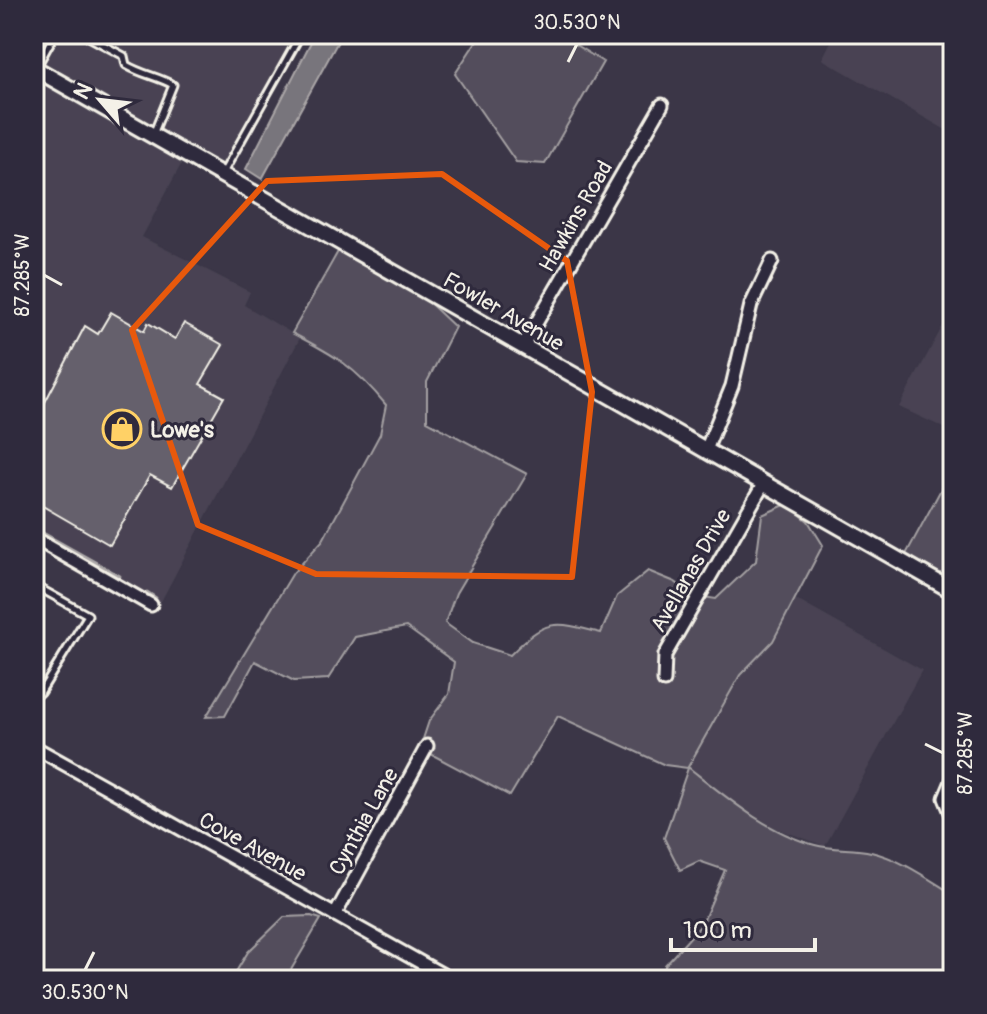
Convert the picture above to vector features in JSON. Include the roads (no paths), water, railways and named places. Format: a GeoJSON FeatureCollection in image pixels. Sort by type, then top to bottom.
{"type":"FeatureCollection","features":[{"type":"Feature","properties":{"kind":"street","name":"Fowler Avenue"},"geometry":{"type":"LineString","coordinates":[[35,68],[953,591]]}},
{"type":"Feature","properties":{"kind":"street","name":"Hawkins Road"},"geometry":{"type":"LineString","coordinates":[[523,346],[662,105]]}},
{"type":"Feature","properties":{"kind":"street"},"geometry":{"type":"LineString","coordinates":[[706,450],[732,386],[751,305],[772,261]]}},
{"type":"Feature","properties":{"kind":"street","name":"Avellanas Drive"},"geometry":{"type":"LineString","coordinates":[[664,681],[665,655],[764,483]]}},
{"type":"Feature","properties":{"kind":"street"},"geometry":{"type":"LineString","coordinates":[[34,538],[151,605]]}},
{"type":"Feature","properties":{"kind":"street","name":"Cynthia Lane"},"geometry":{"type":"LineString","coordinates":[[335,915],[427,746]]}},
{"type":"Feature","properties":{"kind":"street","name":"Cove Avenue"},"geometry":{"type":"LineString","coordinates":[[34,747],[452,980]]}},
{"type":"Feature","properties":{"kind":"street"},"geometry":{"type":"LineString","coordinates":[[953,779],[945,798],[953,817]]}},
{"type":"Feature","properties":{"kind":"lane"},"geometry":{"type":"LineString","coordinates":[[35,68],[55,34]]}},
{"type":"Feature","properties":{"kind":"lane"},"geometry":{"type":"LineString","coordinates":[[83,34],[124,56],[126,65],[148,78],[159,77],[173,85],[152,136]]}},
{"type":"Feature","properties":{"kind":"lane"},"geometry":{"type":"LineString","coordinates":[[222,174],[301,34]]}},
{"type":"Feature","properties":{"kind":"lane"},"geometry":{"type":"LineString","coordinates":[[34,585],[88,615],[40,693],[34,690]]}},
{"type":"Feature","properties":{"kind":"waterway"},"geometry":{"type":"LineString","coordinates":[[34,528],[120,576]]}},
{"type":"Feature","properties":{"kind":"waterway"},"geometry":{"type":"LineString","coordinates":[[147,592],[156,598]]}},
{"type":"Feature","properties":{"kind":"place","name":"Lowe's"},"geometry":{"type":"Point","coordinates":[122,429]}}]}
